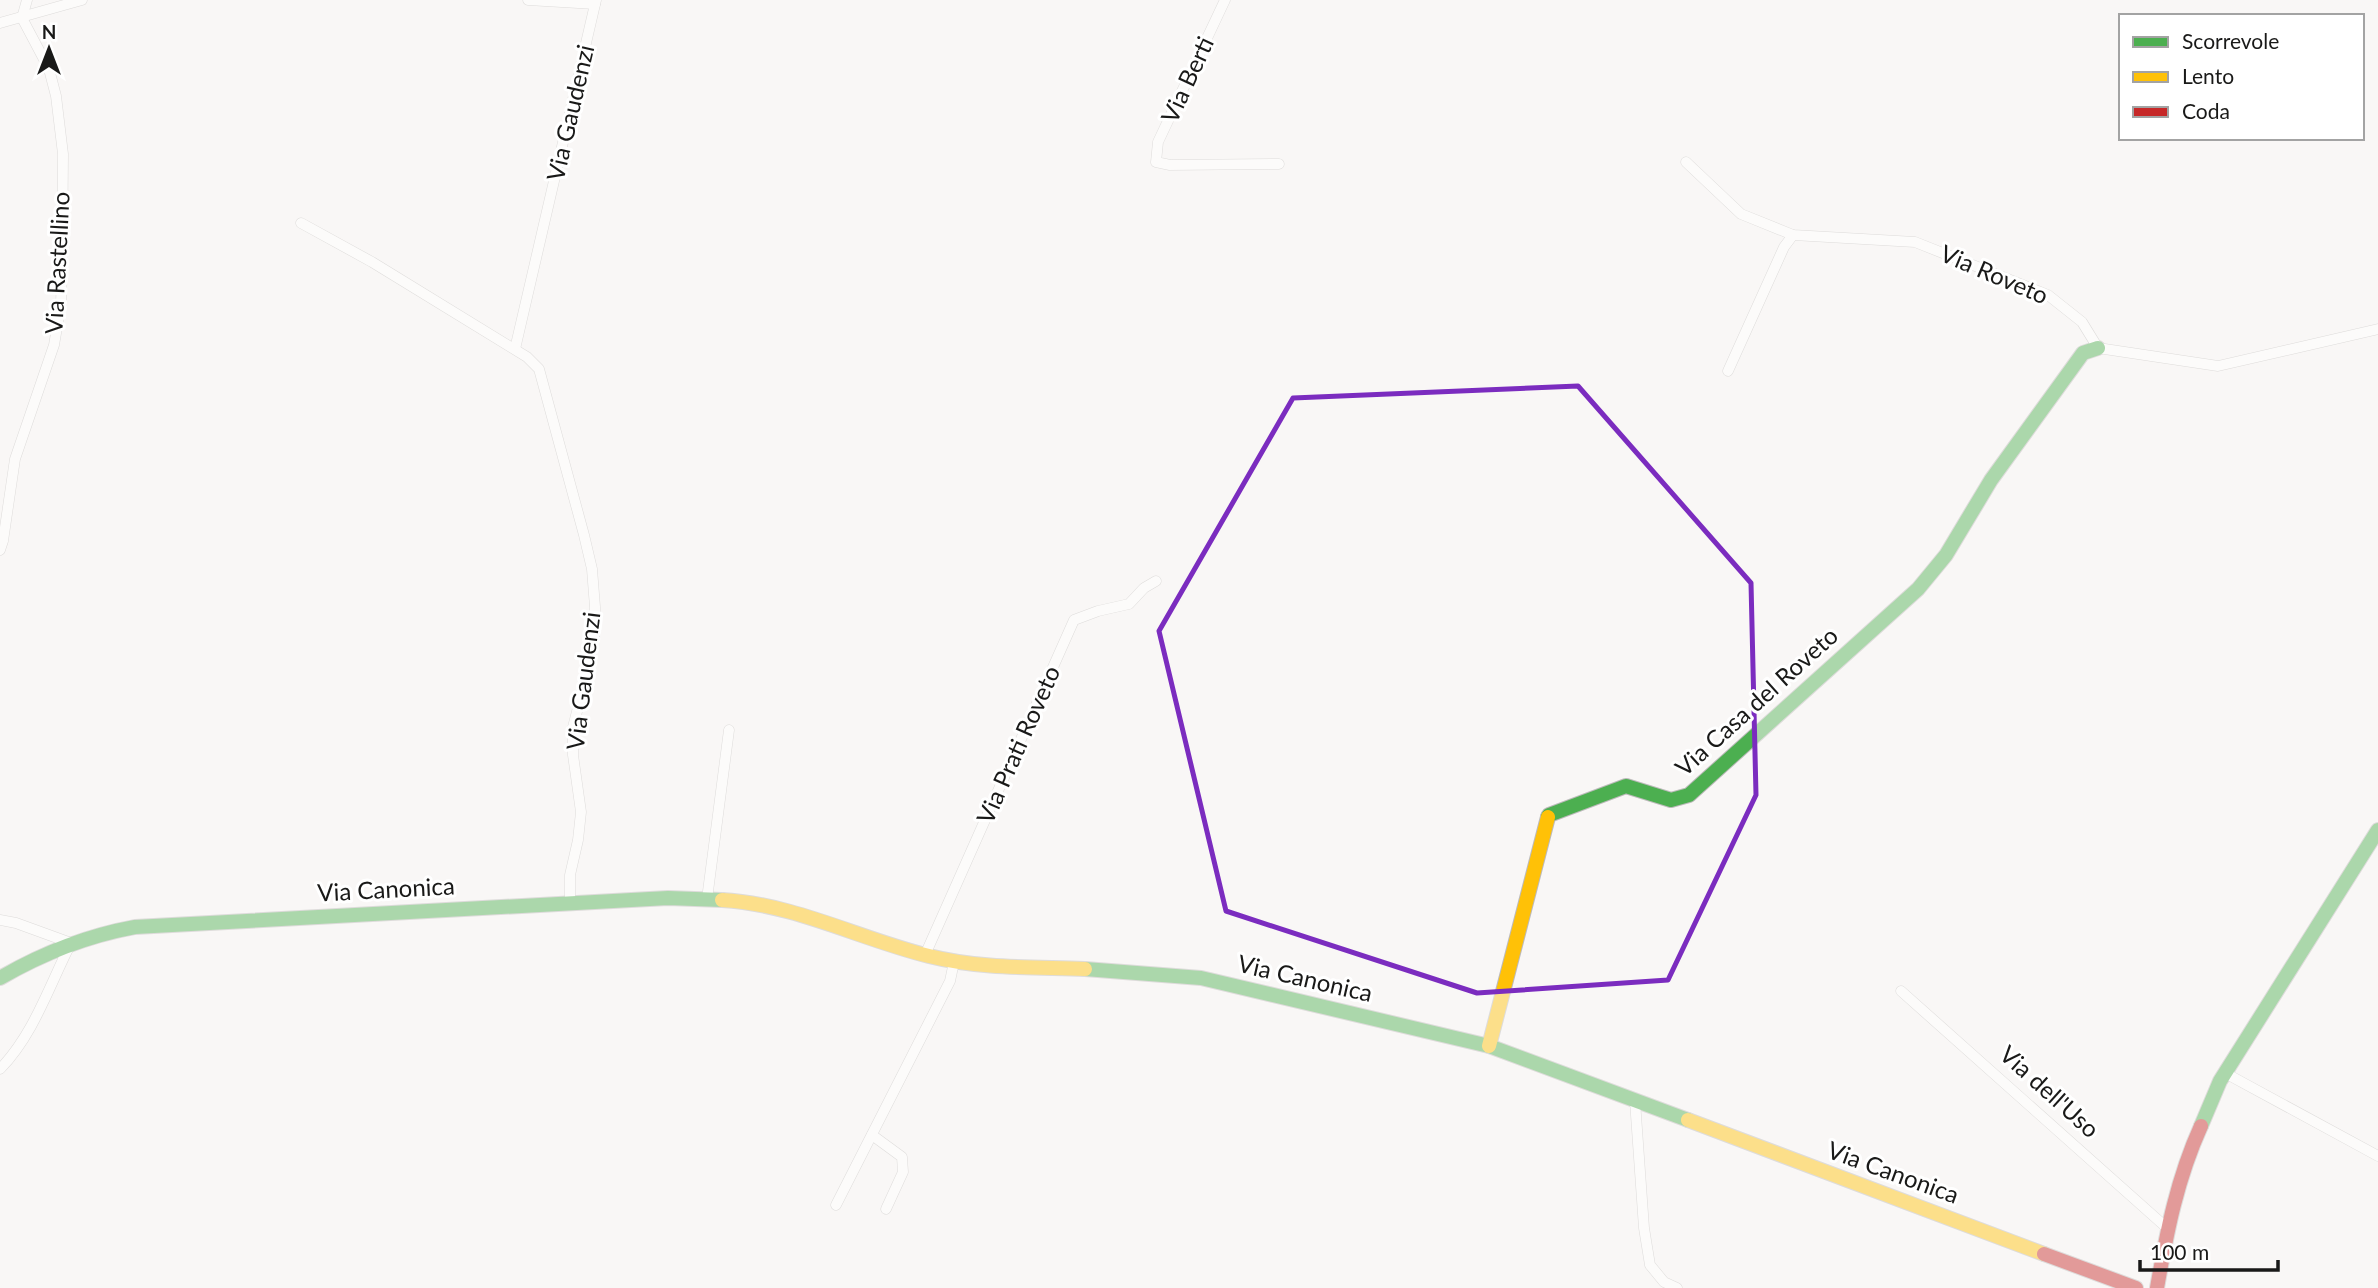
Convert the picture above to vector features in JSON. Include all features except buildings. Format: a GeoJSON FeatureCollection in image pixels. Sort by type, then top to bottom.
{"type":"FeatureCollection","features":[{"type":"Feature","properties":{"kind":"street"},"geometry":{"type":"LineString","coordinates":[[22,18],[27,0]]}},
{"type":"Feature","properties":{"kind":"street"},"geometry":{"type":"LineString","coordinates":[[0,23],[82,0]]}},
{"type":"Feature","properties":{"kind":"street"},"geometry":{"type":"LineString","coordinates":[[528,0],[596,2]]}},
{"type":"Feature","properties":{"kind":"street","name":"Via Berti"},"geometry":{"type":"LineString","coordinates":[[1225,0],[1158,142],[1156,162],[1170,165],[1279,164]]}},
{"type":"Feature","properties":{"kind":"street","name":"Via Gaudenzi"},"geometry":{"type":"LineString","coordinates":[[515,349],[596,2]]}},
{"type":"Feature","properties":{"kind":"street","name":"Via Rastellino"},"geometry":{"type":"LineString","coordinates":[[0,550],[4,541],[15,459],[54,345],[61,304],[63,154],[56,96],[48,69],[22,18]]}},
{"type":"Feature","properties":{"kind":"street","name":"Via Roveto"},"geometry":{"type":"LineString","coordinates":[[1685,162],[1741,214],[1793,235],[1915,242],[2048,295],[2082,322],[2098,348]]}},
{"type":"Feature","properties":{"kind":"street","name":"Via Gaudenzi"},"geometry":{"type":"LineString","coordinates":[[301,223],[372,262],[527,356],[539,369],[593,569],[595,632],[573,727],[573,755],[580,812],[578,840],[570,875],[570,903]]}},
{"type":"Feature","properties":{"kind":"street"},"geometry":{"type":"LineString","coordinates":[[1728,371],[1784,247],[1793,235]]}},
{"type":"Feature","properties":{"kind":"street"},"geometry":{"type":"LineString","coordinates":[[2098,348],[2218,366],[2378,329]]}},
{"type":"Feature","properties":{"kind":"street","name":"Via Casa del Roveto"},"geometry":{"type":"LineString","coordinates":[[1489,1046],[1549,815],[1626,786],[1671,800],[1689,795],[1918,589],[1946,555],[1991,480],[2083,353],[2098,348]]}},
{"type":"Feature","properties":{"kind":"street","name":"Via Prati Roveto"},"geometry":{"type":"LineString","coordinates":[[925,955],[1074,620],[1129,604],[1144,588],[1156,581]]}},
{"type":"Feature","properties":{"kind":"street"},"geometry":{"type":"LineString","coordinates":[[706,899],[729,730]]}},
{"type":"Feature","properties":{"kind":"street"},"geometry":{"type":"LineString","coordinates":[[2157,1288],[2167,1227],[2184,1164],[2225,1073],[2378,830]]}},
{"type":"Feature","properties":{"kind":"street","name":"Via Canonica"},"geometry":{"type":"LineString","coordinates":[[0,978],[71,943],[100,933],[135,927],[668,898],[730,900],[764,905],[826,922],[925,955],[954,961],[1014,967],[1156,972],[1201,978],[1489,1046],[2136,1288]]}},
{"type":"Feature","properties":{"kind":"street"},"geometry":{"type":"LineString","coordinates":[[0,920],[71,943],[36,1019],[0,1069]]}},
{"type":"Feature","properties":{"kind":"street"},"geometry":{"type":"LineString","coordinates":[[836,1205],[950,981],[954,961]]}},
{"type":"Feature","properties":{"kind":"street","name":"Via dell'Uso"},"geometry":{"type":"LineString","coordinates":[[1901,991],[2167,1227]]}},
{"type":"Feature","properties":{"kind":"street"},"geometry":{"type":"LineString","coordinates":[[2225,1073],[2378,1156]]}},
{"type":"Feature","properties":{"kind":"street"},"geometry":{"type":"LineString","coordinates":[[1635,1101],[1644,1228],[1650,1265],[1664,1282],[1677,1288]]}},
{"type":"Feature","properties":{"kind":"street"},"geometry":{"type":"LineString","coordinates":[[872,1135],[902,1157],[904,1172],[886,1209]]}},
{"type":"Feature","properties":{"kind":"highlighted area"},"geometry":{"type":"Polygon","coordinates":[[[1578,386],[1751,583],[1756,795],[1668,980],[1477,993],[1226,911],[1159,631],[1293,398],[1578,386]]]}},
{"type":"Feature","properties":{"kind":"traffic: fast"},"geometry":{"type":"LineString","coordinates":[[1548,817],[1626,786],[1671,800],[1689,795],[1918,589],[1946,555],[1991,480],[2083,353],[2098,348]]}},
{"type":"Feature","properties":{"kind":"traffic: fast"},"geometry":{"type":"LineString","coordinates":[[2201,1126],[2220,1081],[2378,830]]}},
{"type":"Feature","properties":{"kind":"traffic: fast"},"geometry":{"type":"LineString","coordinates":[[0,978],[65,946],[135,927],[668,898],[722,900]]}},
{"type":"Feature","properties":{"kind":"traffic: fast"},"geometry":{"type":"LineString","coordinates":[[1085,969],[1201,978],[1489,1046],[1688,1120]]}},
{"type":"Feature","properties":{"kind":"traffic: slow"},"geometry":{"type":"LineString","coordinates":[[1489,1046],[1548,817]]}},
{"type":"Feature","properties":{"kind":"traffic: slow"},"geometry":{"type":"LineString","coordinates":[[722,900],[775,908],[903,949],[948,960],[1007,967],[1085,969]]}},
{"type":"Feature","properties":{"kind":"traffic: slow"},"geometry":{"type":"LineString","coordinates":[[1688,1120],[2044,1254]]}},
{"type":"Feature","properties":{"kind":"traffic: jam"},"geometry":{"type":"LineString","coordinates":[[2157,1288],[2179,1186],[2201,1126]]}},
{"type":"Feature","properties":{"kind":"traffic: jam"},"geometry":{"type":"LineString","coordinates":[[2044,1254],[2136,1288]]}}]}
